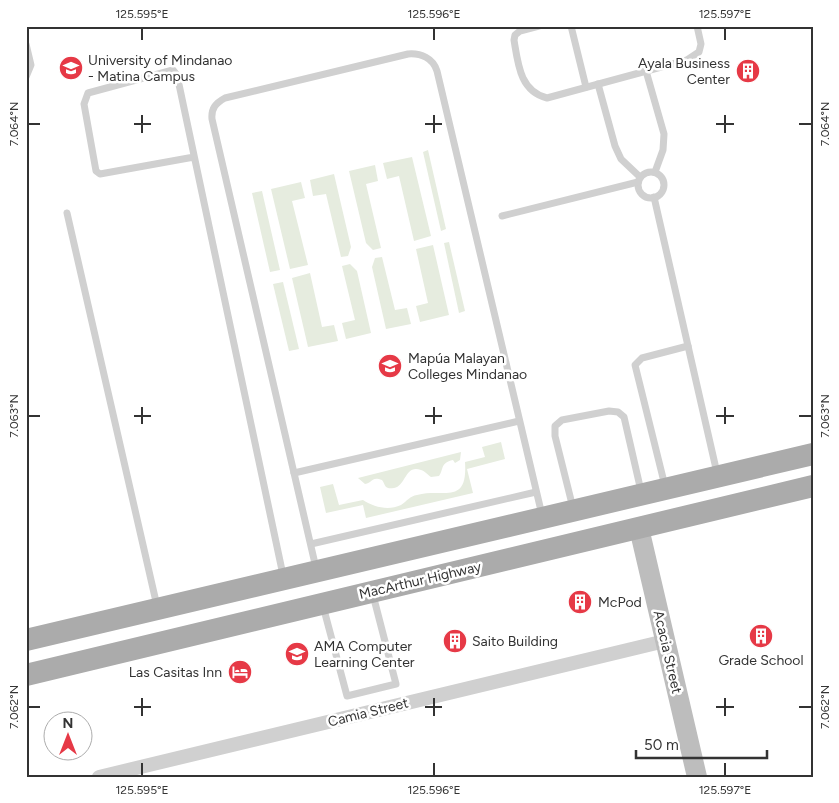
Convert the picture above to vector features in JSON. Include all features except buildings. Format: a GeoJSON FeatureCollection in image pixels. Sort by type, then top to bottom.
{"type":"FeatureCollection","features":[{"type":"Feature","properties":{"kind":"main road"},"geometry":{"type":"LineString","coordinates":[[26,640],[813,454]]}},
{"type":"Feature","properties":{"kind":"main road","name":"MacArthur Highway"},"geometry":{"type":"LineString","coordinates":[[26,674],[813,486]]}},
{"type":"Feature","properties":{"kind":"main road"},"geometry":{"type":"LineString","coordinates":[[287,577],[299,609]]}},
{"type":"Feature","properties":{"kind":"main road"},"geometry":{"type":"LineString","coordinates":[[157,608],[165,641]]}},
{"type":"Feature","properties":{"kind":"street","name":"Acacia Street"},"geometry":{"type":"LineString","coordinates":[[639,528],[697,777]]}},
{"type":"Feature","properties":{"kind":"street","name":"Camia Street"},"geometry":{"type":"LineString","coordinates":[[99,777],[665,641]]}},
{"type":"Feature","properties":{"kind":"lane"},"geometry":{"type":"LineString","coordinates":[[539,26],[520,31],[515,35],[515,45],[522,80],[530,90],[547,98],[687,60],[699,52],[701,44],[697,26]]}},
{"type":"Feature","properties":{"kind":"lane"},"geometry":{"type":"LineString","coordinates":[[571,26],[586,87]]}},
{"type":"Feature","properties":{"kind":"lane"},"geometry":{"type":"LineString","coordinates":[[26,44],[31,65],[26,77]]}},
{"type":"Feature","properties":{"kind":"lane"},"geometry":{"type":"LineString","coordinates":[[317,570],[211,111],[218,102],[225,98],[408,54],[417,54],[435,64],[543,517]]}},
{"type":"Feature","properties":{"kind":"lane"},"geometry":{"type":"LineString","coordinates":[[194,156],[100,174],[96,171],[84,104],[88,93],[173,70],[177,75],[287,577]]}},
{"type":"Feature","properties":{"kind":"lane"},"geometry":{"type":"LineString","coordinates":[[646,71],[664,134],[663,150],[655,172]]}},
{"type":"Feature","properties":{"kind":"lane"},"geometry":{"type":"LineString","coordinates":[[598,84],[615,146],[621,159],[639,180]]}},
{"type":"Feature","properties":{"kind":"lane"},"geometry":{"type":"LineString","coordinates":[[655,172],[662,178],[664,188],[654,197],[644,196],[638,188],[639,180],[644,173],[655,172]]}},
{"type":"Feature","properties":{"kind":"lane"},"geometry":{"type":"LineString","coordinates":[[502,216],[639,180]]}},
{"type":"Feature","properties":{"kind":"lane"},"geometry":{"type":"LineString","coordinates":[[654,197],[718,476]]}},
{"type":"Feature","properties":{"kind":"lane"},"geometry":{"type":"LineString","coordinates":[[67,213],[157,608]]}},
{"type":"Feature","properties":{"kind":"lane"},"geometry":{"type":"LineString","coordinates":[[666,488],[635,365],[642,358],[688,346]]}},
{"type":"Feature","properties":{"kind":"lane"},"geometry":{"type":"LineString","coordinates":[[574,510],[555,436],[555,426],[562,420],[609,411],[618,412],[624,417],[642,494]]}},
{"type":"Feature","properties":{"kind":"lane"},"geometry":{"type":"LineString","coordinates":[[294,473],[519,421]]}},
{"type":"Feature","properties":{"kind":"lane"},"geometry":{"type":"LineString","coordinates":[[311,544],[536,492]]}},
{"type":"Feature","properties":{"kind":"lane"},"geometry":{"type":"LineString","coordinates":[[323,604],[347,696],[396,684],[372,592]]}},
{"type":"Feature","properties":{"kind":"shaded area"},"geometry":{"type":"Polygon","coordinates":[[[428,150],[446,229],[441,231],[423,152],[428,150]]]}},
{"type":"Feature","properties":{"kind":"shaded area"},"geometry":{"type":"Polygon","coordinates":[[[412,157],[431,236],[414,241],[399,176],[387,179],[383,163],[412,157]]]}},
{"type":"Feature","properties":{"kind":"shaded area"},"geometry":{"type":"Polygon","coordinates":[[[375,165],[378,181],[366,184],[381,248],[373,250],[366,243],[349,171],[375,165]]]}},
{"type":"Feature","properties":{"kind":"shaded area"},"geometry":{"type":"Polygon","coordinates":[[[334,174],[351,247],[348,256],[341,257],[326,194],[313,196],[310,180],[334,174]]]}},
{"type":"Feature","properties":{"kind":"shaded area"},"geometry":{"type":"Polygon","coordinates":[[[301,182],[305,198],[292,201],[308,265],[290,269],[271,189],[301,182]]]}},
{"type":"Feature","properties":{"kind":"shaded area"},"geometry":{"type":"Polygon","coordinates":[[[262,191],[280,270],[270,272],[252,193],[262,191]]]}},
{"type":"Feature","properties":{"kind":"shaded area"},"geometry":{"type":"Polygon","coordinates":[[[449,242],[465,311],[459,313],[444,243],[449,242]]]}},
{"type":"Feature","properties":{"kind":"shaded area"},"geometry":{"type":"Polygon","coordinates":[[[433,245],[449,315],[420,322],[416,306],[428,303],[416,249],[433,245]]]}},
{"type":"Feature","properties":{"kind":"shaded area"},"geometry":{"type":"Polygon","coordinates":[[[382,257],[395,310],[407,308],[411,324],[386,329],[372,267],[375,258],[382,257]]]}},
{"type":"Feature","properties":{"kind":"shaded area"},"geometry":{"type":"Polygon","coordinates":[[[350,264],[357,271],[371,333],[346,339],[342,323],[355,320],[342,266],[350,264]]]}},
{"type":"Feature","properties":{"kind":"shaded area"},"geometry":{"type":"Polygon","coordinates":[[[310,273],[322,327],[334,325],[338,341],[308,347],[292,278],[310,273]]]}},
{"type":"Feature","properties":{"kind":"shaded area"},"geometry":{"type":"Polygon","coordinates":[[[283,282],[299,349],[289,351],[273,284],[283,282]]]}},
{"type":"Feature","properties":{"kind":"shaded area"},"geometry":{"type":"Polygon","coordinates":[[[501,442],[505,459],[467,469],[473,493],[366,518],[363,505],[326,513],[320,487],[333,484],[339,505],[363,500],[372,505],[386,508],[396,507],[410,498],[427,493],[444,493],[458,490],[465,476],[465,462],[485,457],[482,447],[501,442]]]}},
{"type":"Feature","properties":{"kind":"shaded area"},"geometry":{"type":"Polygon","coordinates":[[[461,452],[460,460],[455,463],[453,460],[446,463],[439,476],[431,477],[422,471],[412,470],[394,488],[386,487],[382,480],[374,479],[365,484],[358,478],[461,452]]]}},
{"type":"Feature","properties":{"kind":"place","name":"University of Mindanao - Matina Campus"},"geometry":{"type":"Point","coordinates":[71,68]}},
{"type":"Feature","properties":{"kind":"place","name":"Ayala Business Center"},"geometry":{"type":"Point","coordinates":[748,71]}},
{"type":"Feature","properties":{"kind":"place","name":"Mapúa Malayan Colleges Mindanao"},"geometry":{"type":"Point","coordinates":[390,366]}},
{"type":"Feature","properties":{"kind":"place","name":"McPod"},"geometry":{"type":"Point","coordinates":[580,602]}},
{"type":"Feature","properties":{"kind":"place","name":"Grade School"},"geometry":{"type":"Point","coordinates":[761,636]}},
{"type":"Feature","properties":{"kind":"place","name":"Saito Building"},"geometry":{"type":"Point","coordinates":[455,641]}},
{"type":"Feature","properties":{"kind":"place","name":"AMA Computer Learning Center"},"geometry":{"type":"Point","coordinates":[297,654]}},
{"type":"Feature","properties":{"kind":"place","name":"Las Casitas Inn"},"geometry":{"type":"Point","coordinates":[240,672]}}]}
